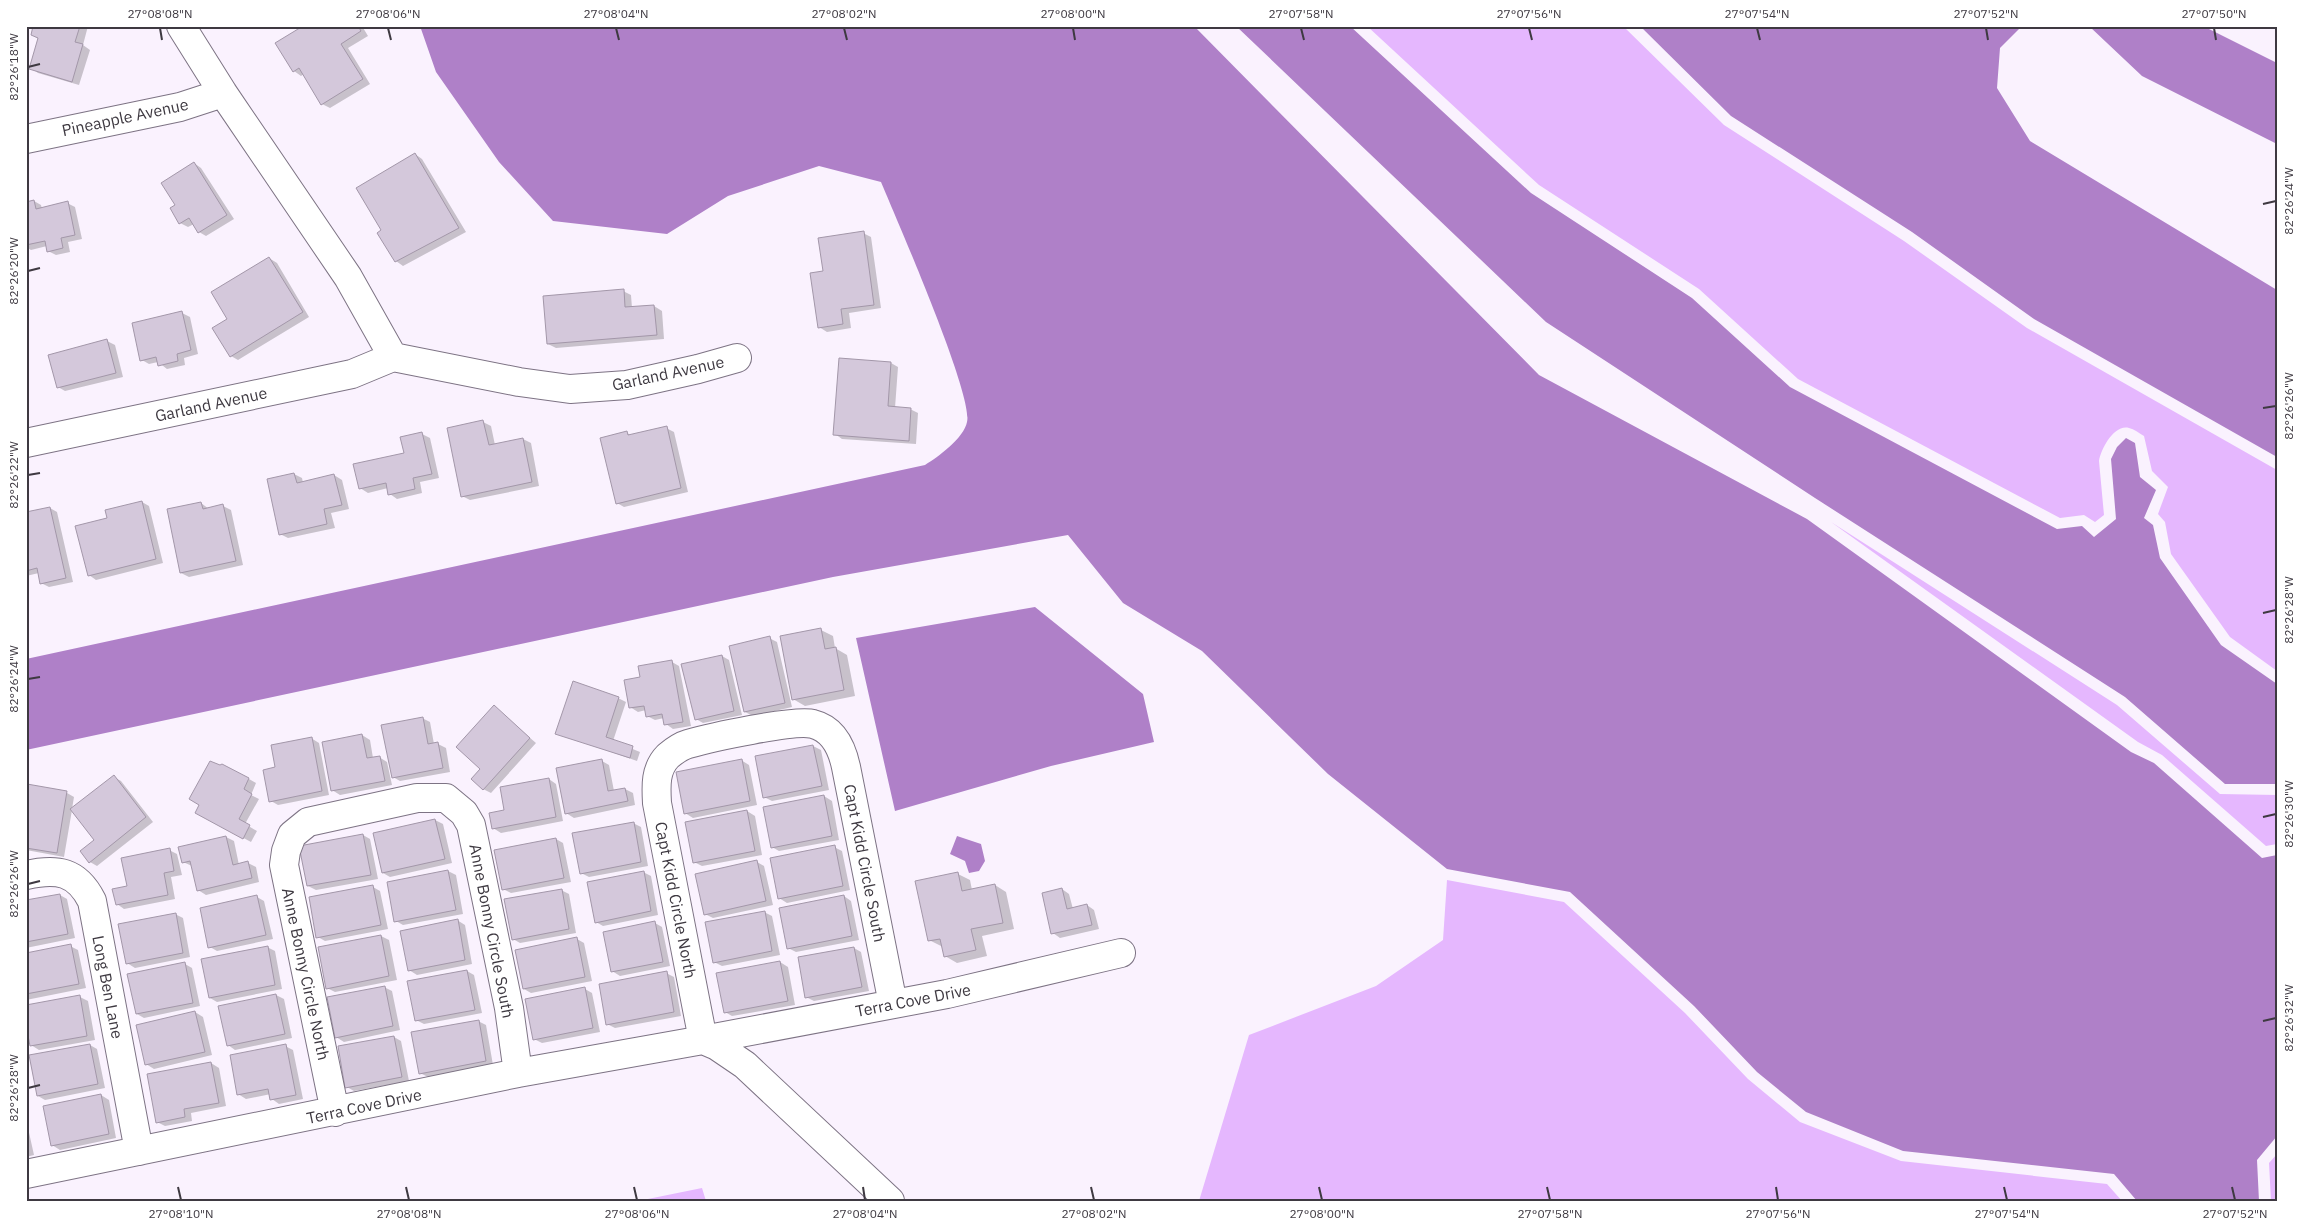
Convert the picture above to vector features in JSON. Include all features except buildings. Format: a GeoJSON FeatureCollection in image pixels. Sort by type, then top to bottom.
{"type":"FeatureCollection","features":[{"type":"Feature","properties":{"kind":"street"},"geometry":{"type":"LineString","coordinates":[[181,26],[223,93],[348,277],[393,356]]}},
{"type":"Feature","properties":{"kind":"street","name":"Pineapple Avenue"},"geometry":{"type":"LineString","coordinates":[[26,139],[180,107],[223,93]]}},
{"type":"Feature","properties":{"kind":"street","name":"Garland Avenue"},"geometry":{"type":"LineString","coordinates":[[26,443],[352,374],[393,356],[519,382],[570,389],[627,385],[737,358]]}},
{"type":"Feature","properties":{"kind":"street","name":"Capt Kidd Circle North"},"geometry":{"type":"LineString","coordinates":[[703,1040],[657,803],[656,778],[664,761],[675,751],[688,744],[802,722],[814,724],[823,729]]}},
{"type":"Feature","properties":{"kind":"street","name":"Capt Kidd Circle South"},"geometry":{"type":"LineString","coordinates":[[823,729],[832,736],[844,756],[893,1004]]}},
{"type":"Feature","properties":{"kind":"street","name":"Anne Bonny Circle North"},"geometry":{"type":"LineString","coordinates":[[336,1112],[308,988],[284,865],[286,851],[292,835],[308,822],[417,798],[446,798]]}},
{"type":"Feature","properties":{"kind":"street","name":"Anne Bonny Circle South"},"geometry":{"type":"LineString","coordinates":[[446,798],[464,813],[471,825],[508,1008],[518,1073]]}},
{"type":"Feature","properties":{"kind":"street","name":"Long Ben Lane"},"geometry":{"type":"LineString","coordinates":[[26,875],[46,871],[62,872],[71,876],[86,888],[92,901],[139,1151]]}},
{"type":"Feature","properties":{"kind":"street","name":"Terra Cove Drive"},"geometry":{"type":"LineString","coordinates":[[26,1174],[336,1112],[518,1073],[947,994],[1121,953]]}},
{"type":"Feature","properties":{"kind":"street"},"geometry":{"type":"LineString","coordinates":[[703,1040],[717,1046],[751,1070],[890,1201]]}},
{"type":"Feature","properties":{"kind":"shaded area"},"geometry":{"type":"Polygon","coordinates":[[[420,26],[1194,26],[1539,375],[1807,519],[2131,752],[2154,763],[2262,858],[2277,855],[2277,1136],[2257,1160],[2259,1201],[2137,1201],[2114,1174],[1903,1151],[1806,1112],[1757,1072],[1694,1006],[1570,892],[1447,869],[1328,774],[1202,651],[1123,603],[1068,535],[833,577],[26,750],[26,659],[925,465],[956,441],[965,428],[967,422],[966,406],[959,379],[917,267],[881,182],[819,166],[728,196],[667,234],[553,221],[499,162],[436,72],[420,26]]]}},
{"type":"Feature","properties":{"kind":"shaded area"},"geometry":{"type":"Polygon","coordinates":[[[1236,26],[1350,26],[1531,193],[1692,298],[1790,387],[2057,529],[2082,526],[2094,537],[2116,519],[2111,459],[2117,447],[2126,438],[2135,443],[2140,477],[2156,490],[2144,518],[2153,525],[2160,558],[2221,645],[2277,684],[2277,784],[2225,784],[2125,697],[1546,322],[1236,26]]]}},
{"type":"Feature","properties":{"kind":"shaded area"},"geometry":{"type":"Polygon","coordinates":[[[1367,26],[1623,26],[1724,125],[1904,241],[2027,328],[2277,470],[2277,671],[2230,637],[2171,554],[2165,522],[2158,514],[2168,487],[2152,471],[2144,436],[2133,429],[2123,428],[2113,434],[2105,444],[2099,461],[2104,515],[2095,522],[2084,515],[2060,518],[1798,379],[1699,289],[1539,185],[1367,26]]]}},
{"type":"Feature","properties":{"kind":"shaded area"},"geometry":{"type":"Polygon","coordinates":[[[1640,26],[2022,26],[2000,48],[1997,88],[2030,141],[2277,290],[2277,457],[2034,319],[1912,232],[1731,116],[1640,26]]]}},
{"type":"Feature","properties":{"kind":"shaded area"},"geometry":{"type":"Polygon","coordinates":[[[2089,26],[2203,26],[2277,63],[2277,144],[2142,76],[2089,26]]]}},
{"type":"Feature","properties":{"kind":"shaded area"},"geometry":{"type":"Polygon","coordinates":[[[1831,522],[2117,705],[2220,794],[2277,795],[2277,844],[2266,846],[2162,755],[2138,742],[1831,522]]]}},
{"type":"Feature","properties":{"kind":"shaded area"},"geometry":{"type":"Polygon","coordinates":[[[1035,607],[1143,694],[1154,742],[1051,766],[895,811],[856,638],[1035,607]]]}},
{"type":"Feature","properties":{"kind":"shaded area"},"geometry":{"type":"Polygon","coordinates":[[[957,836],[981,844],[985,861],[979,871],[969,873],[965,861],[950,854],[957,836]]]}},
{"type":"Feature","properties":{"kind":"shaded area"},"geometry":{"type":"Polygon","coordinates":[[[1447,880],[1564,902],[1685,1013],[1748,1079],[1800,1122],[1901,1161],[2107,1184],[2122,1201],[1199,1201],[1249,1035],[1376,986],[1443,940],[1447,880]]]}},
{"type":"Feature","properties":{"kind":"shaded area"},"geometry":{"type":"Polygon","coordinates":[[[2277,1154],[2277,1201],[2271,1201],[2269,1163],[2277,1154]]]}},
{"type":"Feature","properties":{"kind":"shaded area"},"geometry":{"type":"Polygon","coordinates":[[[702,1188],[706,1201],[638,1201],[702,1188]]]}}]}
